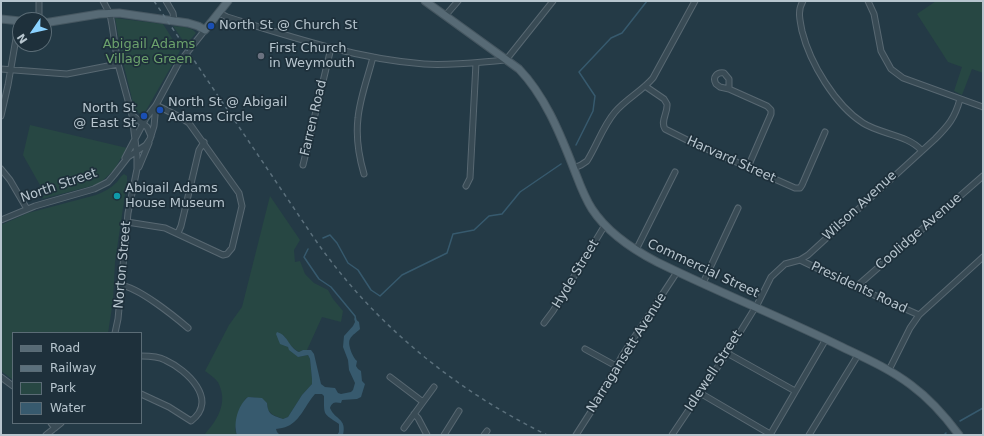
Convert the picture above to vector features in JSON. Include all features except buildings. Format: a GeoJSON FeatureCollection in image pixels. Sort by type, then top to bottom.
{"type":"FeatureCollection","features":[{"type":"Feature","properties":{"kind":"main road","name":"North Street"},"geometry":{"type":"LineString","coordinates":[[205,30],[228,1]]}},
{"type":"Feature","properties":{"kind":"main road","name":"Commercial Street"},"geometry":{"type":"LineString","coordinates":[[425,1],[519,69],[531,80],[552,117],[591,207],[605,225],[616,235],[636,250],[677,272],[826,339],[889,370],[911,385],[932,403],[959,435]]}},
{"type":"Feature","properties":{"kind":"main road"},"geometry":{"type":"LineString","coordinates":[[52,23],[99,14],[119,13],[198,25],[205,30]]}},
{"type":"Feature","properties":{"kind":"main road"},"geometry":{"type":"LineString","coordinates":[[1,19],[12,20]]}},
{"type":"Feature","properties":{"kind":"street"},"geometry":{"type":"LineString","coordinates":[[39,1],[39,12]]}},
{"type":"Feature","properties":{"kind":"street","name":"Norton Street"},"geometry":{"type":"LineString","coordinates":[[103,1],[110,14],[118,64],[132,115],[137,162],[136,174]]}},
{"type":"Feature","properties":{"kind":"street"},"geometry":{"type":"LineString","coordinates":[[166,1],[173,13],[174,21]]}},
{"type":"Feature","properties":{"kind":"street"},"geometry":{"type":"LineString","coordinates":[[445,16],[458,1]]}},
{"type":"Feature","properties":{"kind":"street"},"geometry":{"type":"LineString","coordinates":[[544,1],[546,9]]}},
{"type":"Feature","properties":{"kind":"street"},"geometry":{"type":"LineString","coordinates":[[219,13],[229,18],[331,48],[373,57],[426,64],[476,63],[506,60],[553,1]]}},
{"type":"Feature","properties":{"kind":"street"},"geometry":{"type":"LineString","coordinates":[[574,168],[587,161],[616,110],[645,86],[656,73],[695,1]]}},
{"type":"Feature","properties":{"kind":"street"},"geometry":{"type":"LineString","coordinates":[[803,1],[799,14],[805,45],[817,70],[835,96],[856,118],[864,124],[911,142],[922,150]]}},
{"type":"Feature","properties":{"kind":"street"},"geometry":{"type":"LineString","coordinates":[[868,1],[874,14],[881,50],[891,69],[903,78],[983,107]]}},
{"type":"Feature","properties":{"kind":"street","name":"North Street"},"geometry":{"type":"LineString","coordinates":[[120,167],[149,113],[156,105],[181,60],[205,30]]}},
{"type":"Feature","properties":{"kind":"street","name":"Farren Road"},"geometry":{"type":"LineString","coordinates":[[303,165],[331,48]]}},
{"type":"Feature","properties":{"kind":"street"},"geometry":{"type":"LineString","coordinates":[[1,116],[13,52]]}},
{"type":"Feature","properties":{"kind":"street"},"geometry":{"type":"LineString","coordinates":[[364,174],[359,144],[358,119],[373,57]]}},
{"type":"Feature","properties":{"kind":"street"},"geometry":{"type":"LineString","coordinates":[[466,186],[470,178],[476,63]]}},
{"type":"Feature","properties":{"kind":"street"},"geometry":{"type":"LineString","coordinates":[[1,69],[67,74],[118,64]]}},
{"type":"Feature","properties":{"kind":"street","name":"Harvard Street"},"geometry":{"type":"LineString","coordinates":[[645,86],[664,99],[667,104],[662,122],[665,129],[793,187],[799,188],[802,185],[825,132]]}},
{"type":"Feature","properties":{"kind":"street"},"geometry":{"type":"LineString","coordinates":[[729,89],[767,106],[771,110],[770,117],[748,167]]}},
{"type":"Feature","properties":{"kind":"street","name":"Wilson Avenue"},"geometry":{"type":"LineString","coordinates":[[755,307],[778,270],[785,264],[800,260],[808,255],[946,128],[954,117],[960,99]]}},
{"type":"Feature","properties":{"kind":"street"},"geometry":{"type":"LineString","coordinates":[[127,222],[165,228],[222,254],[227,254],[232,248],[242,206],[241,198],[204,142],[189,123],[156,105]]}},
{"type":"Feature","properties":{"kind":"street","name":"North Street"},"geometry":{"type":"LineString","coordinates":[[1,220],[27,209],[96,188],[110,180],[128,157],[136,150],[146,145],[150,139],[154,126],[156,105]]}},
{"type":"Feature","properties":{"kind":"street"},"geometry":{"type":"LineString","coordinates":[[132,115],[150,131],[150,139]]}},
{"type":"Feature","properties":{"kind":"street","name":"Norton Street"},"geometry":{"type":"LineString","coordinates":[[115,332],[118,319],[120,285],[130,198],[136,174],[150,139]]}},
{"type":"Feature","properties":{"kind":"street"},"geometry":{"type":"LineString","coordinates":[[178,233],[198,156],[204,142]]}},
{"type":"Feature","properties":{"kind":"street"},"geometry":{"type":"LineString","coordinates":[[1,170],[10,180],[27,209]]}},
{"type":"Feature","properties":{"kind":"street"},"geometry":{"type":"LineString","coordinates":[[636,250],[675,172]]}},
{"type":"Feature","properties":{"kind":"street","name":"Coolidge Avenue"},"geometry":{"type":"LineString","coordinates":[[856,287],[983,176]]}},
{"type":"Feature","properties":{"kind":"street"},"geometry":{"type":"LineString","coordinates":[[703,284],[738,208]]}},
{"type":"Feature","properties":{"kind":"street","name":"Hyde Street"},"geometry":{"type":"LineString","coordinates":[[544,323],[553,311],[605,225]]}},
{"type":"Feature","properties":{"kind":"street"},"geometry":{"type":"LineString","coordinates":[[889,370],[910,328],[919,315],[983,257]]}},
{"type":"Feature","properties":{"kind":"street","name":"Presidents Road"},"geometry":{"type":"LineString","coordinates":[[800,260],[919,315]]}},
{"type":"Feature","properties":{"kind":"street","name":"Narragansett Avenue"},"geometry":{"type":"LineString","coordinates":[[576,435],[599,399],[616,366],[677,272]]}},
{"type":"Feature","properties":{"kind":"street"},"geometry":{"type":"LineString","coordinates":[[120,285],[127,287],[152,301],[188,328]]}},
{"type":"Feature","properties":{"kind":"street","name":"Idlewell Street"},"geometry":{"type":"LineString","coordinates":[[673,434],[727,353],[755,307]]}},
{"type":"Feature","properties":{"kind":"street"},"geometry":{"type":"LineString","coordinates":[[700,393],[770,434],[826,339]]}},
{"type":"Feature","properties":{"kind":"street"},"geometry":{"type":"LineString","coordinates":[[585,349],[616,366]]}},
{"type":"Feature","properties":{"kind":"street"},"geometry":{"type":"LineString","coordinates":[[727,353],[795,391]]}},
{"type":"Feature","properties":{"kind":"street"},"geometry":{"type":"LineString","coordinates":[[809,435],[858,355]]}},
{"type":"Feature","properties":{"kind":"street"},"geometry":{"type":"LineString","coordinates":[[142,356],[153,356],[165,360],[185,374],[200,390],[202,404],[199,413],[191,421],[169,407],[142,394]]}},
{"type":"Feature","properties":{"kind":"street"},"geometry":{"type":"LineString","coordinates":[[390,377],[423,402]]}},
{"type":"Feature","properties":{"kind":"street"},"geometry":{"type":"LineString","coordinates":[[2,379],[12,385]]}},
{"type":"Feature","properties":{"kind":"street"},"geometry":{"type":"LineString","coordinates":[[404,428],[434,387]]}},
{"type":"Feature","properties":{"kind":"street"},"geometry":{"type":"LineString","coordinates":[[444,435],[459,411]]}},
{"type":"Feature","properties":{"kind":"street"},"geometry":{"type":"LineString","coordinates":[[414,414],[418,418],[427,435]]}},
{"type":"Feature","properties":{"kind":"street"},"geometry":{"type":"LineString","coordinates":[[52,424],[55,428]]}},
{"type":"Feature","properties":{"kind":"street"},"geometry":{"type":"LineString","coordinates":[[46,435],[60,424]]}},
{"type":"Feature","properties":{"kind":"green space"},"geometry":{"type":"Polygon","coordinates":[[[936,1],[983,1],[983,73],[972,69],[962,95],[954,91],[962,67],[948,62],[917,14],[936,1]]]}},
{"type":"Feature","properties":{"kind":"green space","name":"Abigail Adams Village Green"},"geometry":{"type":"Polygon","coordinates":[[[115,18],[163,24],[180,51],[144,114],[142,115],[136,111],[134,107],[123,62],[115,18]]]}},
{"type":"Feature","properties":{"kind":"green space","name":"Abigail Adams Village Green"},"geometry":{"type":"Polygon","coordinates":[[[173,26],[188,28],[196,33],[186,45],[173,26]]]}},
{"type":"Feature","properties":{"kind":"green space"},"geometry":{"type":"Polygon","coordinates":[[[30,125],[127,148],[114,170],[99,184],[42,199],[45,194],[23,155],[30,125]]]}},
{"type":"Feature","properties":{"kind":"green space"},"geometry":{"type":"Polygon","coordinates":[[[124,174],[127,176],[127,181],[115,262],[113,301],[108,332],[12,332],[12,379],[1,371],[1,225],[28,213],[99,194],[107,190],[124,174]]]}},
{"type":"Feature","properties":{"kind":"green space"},"geometry":{"type":"Polygon","coordinates":[[[270,196],[300,240],[294,250],[295,262],[300,261],[305,274],[314,283],[328,290],[343,311],[341,322],[322,317],[307,350],[300,352],[292,347],[283,334],[286,345],[298,357],[308,355],[310,359],[312,379],[312,384],[302,395],[288,417],[283,419],[273,415],[268,410],[267,403],[250,397],[245,399],[235,429],[237,435],[204,435],[216,420],[222,403],[221,390],[218,382],[205,371],[229,325],[242,307],[270,196]]]}},
{"type":"Feature","properties":{"kind":"water"},"geometry":{"type":"Polygon","coordinates":[[[354,318],[359,322],[360,329],[353,335],[349,341],[349,344],[352,354],[357,361],[356,366],[361,371],[362,381],[365,384],[361,397],[357,399],[342,400],[341,403],[334,403],[330,408],[342,422],[344,429],[343,435],[337,435],[339,432],[339,424],[327,416],[324,407],[324,396],[322,394],[315,394],[292,424],[276,429],[280,435],[237,435],[237,414],[244,400],[248,397],[262,398],[267,403],[268,410],[271,414],[283,419],[288,417],[302,395],[312,384],[310,359],[308,355],[298,357],[289,350],[288,347],[280,344],[276,334],[277,332],[284,336],[293,348],[299,352],[303,350],[311,350],[314,354],[321,384],[325,387],[335,388],[338,393],[341,394],[351,392],[353,390],[355,383],[349,370],[348,360],[343,347],[344,336],[353,326],[355,322],[354,318]]]}},
{"type":"Feature","properties":{"kind":"waterway"},"geometry":{"type":"LineString","coordinates":[[576,145],[593,111],[595,96],[579,72],[611,38],[622,33],[647,1]]}},
{"type":"Feature","properties":{"kind":"waterway"},"geometry":{"type":"LineString","coordinates":[[323,238],[330,235],[337,243],[348,263],[358,270],[371,290],[380,296],[402,275],[447,253],[453,234],[474,230],[489,216],[502,214],[520,192],[561,164]]}},
{"type":"Feature","properties":{"kind":"waterway"},"geometry":{"type":"LineString","coordinates":[[308,249],[304,257],[319,279],[331,287],[355,316],[356,321]]}},
{"type":"Feature","properties":{"kind":"waterway"},"geometry":{"type":"LineString","coordinates":[[960,421],[983,408]]}},
{"type":"Feature","properties":{"kind":"railway"},"geometry":{"type":"LineString","coordinates":[[154,1],[314,238],[337,269],[362,298],[389,326],[417,351],[448,375],[479,397],[512,417],[547,435]]}},
{"type":"Feature","properties":{"kind":"place","name":"North St @ Church St"},"geometry":{"type":"Point","coordinates":[211,26]}},
{"type":"Feature","properties":{"kind":"place","name":"First Church in Weymouth"},"geometry":{"type":"Point","coordinates":[261,56]}},
{"type":"Feature","properties":{"kind":"place","name":"North St @ Abigail Adams Circle"},"geometry":{"type":"Point","coordinates":[160,110]}},
{"type":"Feature","properties":{"kind":"place","name":"North St @ East St"},"geometry":{"type":"Point","coordinates":[144,116]}},
{"type":"Feature","properties":{"kind":"place","name":"Abigail Adams House Museum"},"geometry":{"type":"Point","coordinates":[117,196]}}]}
